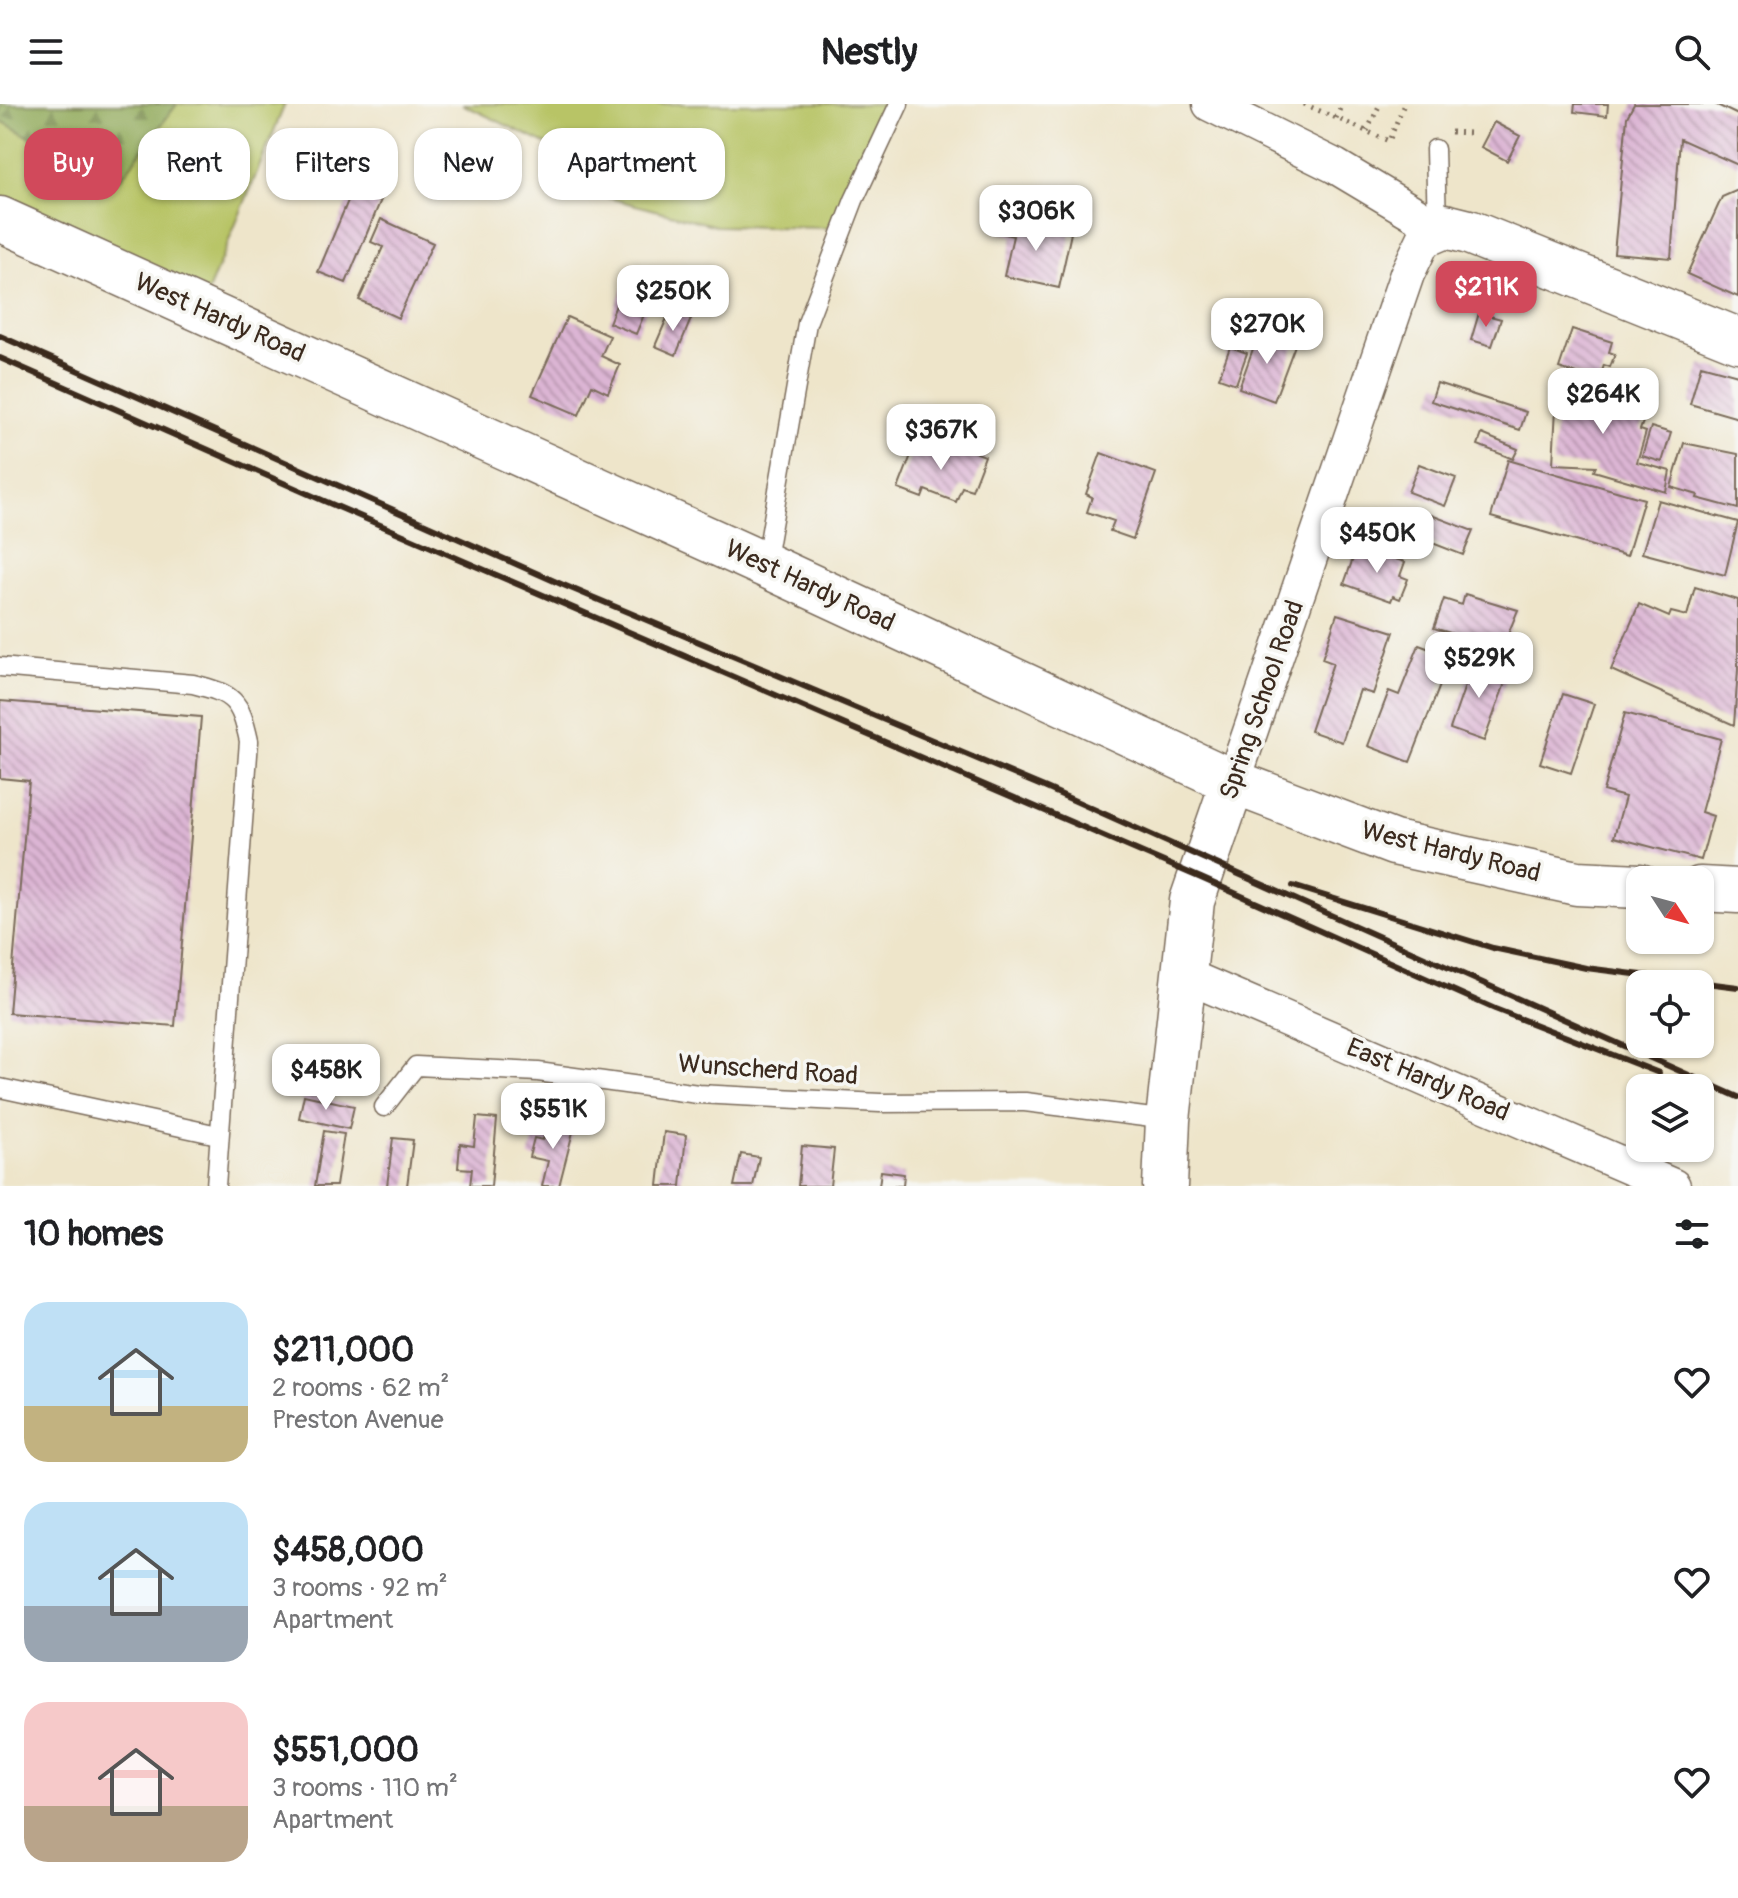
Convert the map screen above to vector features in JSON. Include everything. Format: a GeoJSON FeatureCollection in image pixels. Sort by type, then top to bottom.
{"type":"FeatureCollection","features":[{"type":"Feature","properties":{"kind":"main road","name":"West Hardy Road"},"geometry":{"type":"LineString","coordinates":[[0,219],[765,565],[1233,782],[1394,843],[1577,883],[1626,885]]}},
{"type":"Feature","properties":{"kind":"main road"},"geometry":{"type":"LineString","coordinates":[[1434,230],[1445,226],[1469,232],[1738,340]]}},
{"type":"Feature","properties":{"kind":"main road","name":"Spring School Road"},"geometry":{"type":"LineString","coordinates":[[1165,1186],[1168,1120],[1192,901],[1233,782]]}},
{"type":"Feature","properties":{"kind":"main road"},"geometry":{"type":"LineString","coordinates":[[1714,890],[1738,891]]}},
{"type":"Feature","properties":{"kind":"street"},"geometry":{"type":"LineString","coordinates":[[1210,104],[1335,166],[1434,230]]}},
{"type":"Feature","properties":{"kind":"street","name":"Spring School Road"},"geometry":{"type":"LineString","coordinates":[[1233,782],[1407,274],[1424,239],[1434,230]]}},
{"type":"Feature","properties":{"kind":"street","name":"East Hardy Road"},"geometry":{"type":"LineString","coordinates":[[1182,974],[1673,1186]]}},
{"type":"Feature","properties":{"kind":"lane"},"geometry":{"type":"LineString","coordinates":[[765,565],[807,323],[854,200],[899,104]]}},
{"type":"Feature","properties":{"kind":"lane"},"geometry":{"type":"LineString","coordinates":[[1434,230],[1435,149]]}},
{"type":"Feature","properties":{"kind":"lane"},"geometry":{"type":"LineString","coordinates":[[0,667],[193,684],[231,698],[243,713],[249,741],[216,1186]]}},
{"type":"Feature","properties":{"kind":"lane","name":"Wunscherd Road"},"geometry":{"type":"LineString","coordinates":[[384,1107],[416,1066],[538,1072],[698,1094],[880,1103],[1025,1102],[1168,1120]]}},
{"type":"Feature","properties":{"kind":"lane"},"geometry":{"type":"LineString","coordinates":[[0,1088],[218,1135]]}},
{"type":"Feature","properties":{"kind":"path"},"geometry":{"type":"LineString","coordinates":[[1304,104],[1389,141],[1404,104]]}},
{"type":"Feature","properties":{"kind":"path"},"geometry":{"type":"LineString","coordinates":[[1336,118],[1342,104]]}},
{"type":"Feature","properties":{"kind":"path"},"geometry":{"type":"LineString","coordinates":[[1367,131],[1380,104]]}},
{"type":"Feature","properties":{"kind":"green space"},"geometry":{"type":"Polygon","coordinates":[[[0,104],[177,104],[159,128],[138,128],[138,156],[122,177],[122,128],[24,128],[24,134],[0,120],[0,104]]]}},
{"type":"Feature","properties":{"kind":"green space"},"geometry":{"type":"Polygon","coordinates":[[[177,104],[285,104],[275,128],[266,128],[266,150],[250,189],[250,128],[159,128],[177,104]]]}},
{"type":"Feature","properties":{"kind":"green space"},"geometry":{"type":"Polygon","coordinates":[[[462,104],[888,104],[829,228],[716,226],[617,200],[725,200],[725,128],[538,128],[538,140],[522,133],[522,128],[512,128],[462,104]]]}},
{"type":"Feature","properties":{"kind":"green space"},"geometry":{"type":"Polygon","coordinates":[[[0,120],[24,134],[24,200],[122,200],[122,177],[138,156],[138,200],[246,200],[207,294],[0,201],[0,120]]]}},
{"type":"Feature","properties":{"kind":"building"},"geometry":{"type":"Polygon","coordinates":[[[1575,104],[1608,104],[1607,116],[1574,112],[1575,104]]]}},
{"type":"Feature","properties":{"kind":"building"},"geometry":{"type":"Polygon","coordinates":[[[1634,104],[1715,104],[1738,115],[1738,165],[1680,139],[1671,258],[1614,253],[1627,117],[1634,104]]]}},
{"type":"Feature","properties":{"kind":"building"},"geometry":{"type":"Polygon","coordinates":[[[1494,122],[1520,136],[1507,161],[1481,147],[1494,122]]]}},
{"type":"Feature","properties":{"kind":"building"},"geometry":{"type":"Polygon","coordinates":[[[1738,190],[1738,297],[1687,274],[1722,197],[1738,190]]]}},
{"type":"Feature","properties":{"kind":"building"},"geometry":{"type":"Polygon","coordinates":[[[348,200],[381,200],[346,283],[318,272],[348,200]]]}},
{"type":"Feature","properties":{"kind":"building"},"geometry":{"type":"Polygon","coordinates":[[[1001,218],[1071,233],[1059,288],[1004,276],[1013,236],[998,232],[1001,218]]]}},
{"type":"Feature","properties":{"kind":"building"},"geometry":{"type":"Polygon","coordinates":[[[381,219],[433,243],[398,318],[359,300],[383,247],[371,242],[381,219]]]}},
{"type":"Feature","properties":{"kind":"building"},"geometry":{"type":"Polygon","coordinates":[[[625,282],[653,293],[636,334],[609,323],[625,282]]]}},
{"type":"Feature","properties":{"kind":"building"},"geometry":{"type":"Polygon","coordinates":[[[670,311],[691,319],[676,355],[655,346],[670,311]]]}},
{"type":"Feature","properties":{"kind":"building"},"geometry":{"type":"Polygon","coordinates":[[[1479,313],[1501,319],[1492,346],[1471,340],[1479,313]]]}},
{"type":"Feature","properties":{"kind":"building"},"geometry":{"type":"Polygon","coordinates":[[[567,317],[610,336],[601,356],[620,365],[608,393],[592,385],[579,415],[532,395],[567,317]]]}},
{"type":"Feature","properties":{"kind":"building"},"geometry":{"type":"Polygon","coordinates":[[[1572,329],[1612,342],[1609,352],[1615,354],[1610,367],[1604,365],[1599,381],[1559,368],[1572,329]]]}},
{"type":"Feature","properties":{"kind":"building"},"geometry":{"type":"Polygon","coordinates":[[[1259,332],[1295,345],[1274,401],[1239,388],[1259,332]]]}},
{"type":"Feature","properties":{"kind":"building"},"geometry":{"type":"Polygon","coordinates":[[[1230,347],[1247,353],[1236,384],[1219,378],[1230,347]]]}},
{"type":"Feature","properties":{"kind":"building"},"geometry":{"type":"Polygon","coordinates":[[[1701,365],[1738,375],[1738,418],[1690,404],[1701,365]]]}},
{"type":"Feature","properties":{"kind":"building"},"geometry":{"type":"Polygon","coordinates":[[[1437,383],[1526,412],[1520,430],[1431,401],[1437,383]]]}},
{"type":"Feature","properties":{"kind":"building"},"geometry":{"type":"Polygon","coordinates":[[[1607,384],[1619,388],[1617,393],[1630,397],[1627,407],[1646,414],[1640,430],[1646,432],[1637,462],[1670,471],[1666,492],[1594,471],[1596,466],[1553,464],[1557,389],[1592,392],[1593,386],[1606,389],[1607,384]]]}},
{"type":"Feature","properties":{"kind":"building"},"geometry":{"type":"Polygon","coordinates":[[[1651,427],[1671,433],[1662,462],[1642,456],[1651,427]]]}},
{"type":"Feature","properties":{"kind":"building"},"geometry":{"type":"Polygon","coordinates":[[[1482,434],[1518,449],[1513,459],[1478,445],[1482,434]]]}},
{"type":"Feature","properties":{"kind":"building"},"geometry":{"type":"Polygon","coordinates":[[[952,443],[985,456],[972,490],[962,487],[956,502],[925,490],[922,498],[898,489],[915,445],[946,457],[952,443]]]}},
{"type":"Feature","properties":{"kind":"building"},"geometry":{"type":"Polygon","coordinates":[[[1684,443],[1738,454],[1738,509],[1671,487],[1684,443]]]}},
{"type":"Feature","properties":{"kind":"building"},"geometry":{"type":"Polygon","coordinates":[[[1101,453],[1156,473],[1133,539],[1110,531],[1114,521],[1087,512],[1092,497],[1086,494],[1101,453]]]}},
{"type":"Feature","properties":{"kind":"building"},"geometry":{"type":"Polygon","coordinates":[[[1508,460],[1644,499],[1627,556],[1491,517],[1508,460]]]}},
{"type":"Feature","properties":{"kind":"building"},"geometry":{"type":"Polygon","coordinates":[[[1419,464],[1456,478],[1445,506],[1408,492],[1419,464]]]}},
{"type":"Feature","properties":{"kind":"building"},"geometry":{"type":"Polygon","coordinates":[[[1658,500],[1738,522],[1725,575],[1642,553],[1658,500]]]}},
{"type":"Feature","properties":{"kind":"building"},"geometry":{"type":"Polygon","coordinates":[[[1413,508],[1473,531],[1463,555],[1404,532],[1413,508]]]}},
{"type":"Feature","properties":{"kind":"building"},"geometry":{"type":"Polygon","coordinates":[[[1363,549],[1405,562],[1400,576],[1408,579],[1400,599],[1393,596],[1391,601],[1344,584],[1356,550],[1362,552],[1363,549]]]}},
{"type":"Feature","properties":{"kind":"building"},"geometry":{"type":"Polygon","coordinates":[[[1695,587],[1738,600],[1734,725],[1611,670],[1639,604],[1669,617],[1671,612],[1687,616],[1695,587]]]}},
{"type":"Feature","properties":{"kind":"building"},"geometry":{"type":"Polygon","coordinates":[[[1465,594],[1518,610],[1502,649],[1434,628],[1444,599],[1462,605],[1465,594]]]}},
{"type":"Feature","properties":{"kind":"building"},"geometry":{"type":"Polygon","coordinates":[[[1337,614],[1394,632],[1373,694],[1360,690],[1342,742],[1310,731],[1333,663],[1322,659],[1337,614]]]}},
{"type":"Feature","properties":{"kind":"building"},"geometry":{"type":"Polygon","coordinates":[[[1419,645],[1451,657],[1410,762],[1368,746],[1389,691],[1399,695],[1419,645]]]}},
{"type":"Feature","properties":{"kind":"building"},"geometry":{"type":"Polygon","coordinates":[[[1474,660],[1509,672],[1484,741],[1450,729],[1474,660]]]}},
{"type":"Feature","properties":{"kind":"building"},"geometry":{"type":"Polygon","coordinates":[[[1563,694],[1594,704],[1571,773],[1540,763],[1563,694]]]}},
{"type":"Feature","properties":{"kind":"building"},"geometry":{"type":"Polygon","coordinates":[[[0,701],[201,717],[175,1026],[9,1013],[29,781],[0,778],[0,701]]]}},
{"type":"Feature","properties":{"kind":"building"},"geometry":{"type":"Polygon","coordinates":[[[1625,713],[1721,739],[1701,812],[1713,816],[1701,860],[1614,837],[1625,797],[1603,791],[1625,713]]]}},
{"type":"Feature","properties":{"kind":"building"},"geometry":{"type":"Polygon","coordinates":[[[304,1095],[354,1106],[349,1129],[299,1118],[304,1095]]]}},
{"type":"Feature","properties":{"kind":"building"},"geometry":{"type":"Polygon","coordinates":[[[477,1117],[497,1119],[491,1186],[470,1186],[472,1169],[458,1168],[460,1144],[474,1146],[477,1117]]]}},
{"type":"Feature","properties":{"kind":"building"},"geometry":{"type":"Polygon","coordinates":[[[548,1121],[574,1128],[559,1186],[542,1186],[548,1161],[529,1157],[534,1138],[543,1140],[548,1121]]]}},
{"type":"Feature","properties":{"kind":"building"},"geometry":{"type":"Polygon","coordinates":[[[324,1131],[344,1134],[336,1186],[315,1186],[324,1131]]]}},
{"type":"Feature","properties":{"kind":"building"},"geometry":{"type":"Polygon","coordinates":[[[664,1132],[686,1135],[681,1186],[658,1186],[664,1132]]]}},
{"type":"Feature","properties":{"kind":"building"},"geometry":{"type":"Polygon","coordinates":[[[393,1138],[413,1140],[407,1186],[387,1186],[393,1138]]]}},
{"type":"Feature","properties":{"kind":"building"},"geometry":{"type":"Polygon","coordinates":[[[802,1146],[834,1149],[830,1186],[798,1186],[802,1146]]]}},
{"type":"Feature","properties":{"kind":"building"},"geometry":{"type":"Polygon","coordinates":[[[741,1154],[759,1157],[753,1186],[734,1186],[741,1154]]]}},
{"type":"Feature","properties":{"kind":"building"},"geometry":{"type":"Polygon","coordinates":[[[881,1171],[904,1174],[903,1186],[879,1186],[881,1171]]]}},
{"type":"Feature","properties":{"kind":"railway"},"geometry":{"type":"LineString","coordinates":[[0,336],[561,584],[1044,787],[1738,1097]]}},
{"type":"Feature","properties":{"kind":"railway"},"geometry":{"type":"LineString","coordinates":[[0,358],[1201,878],[1495,1009],[1659,1073]]}},
{"type":"Feature","properties":{"kind":"railway"},"geometry":{"type":"LineString","coordinates":[[1293,886],[1493,948],[1586,968],[1738,987]]}}]}
